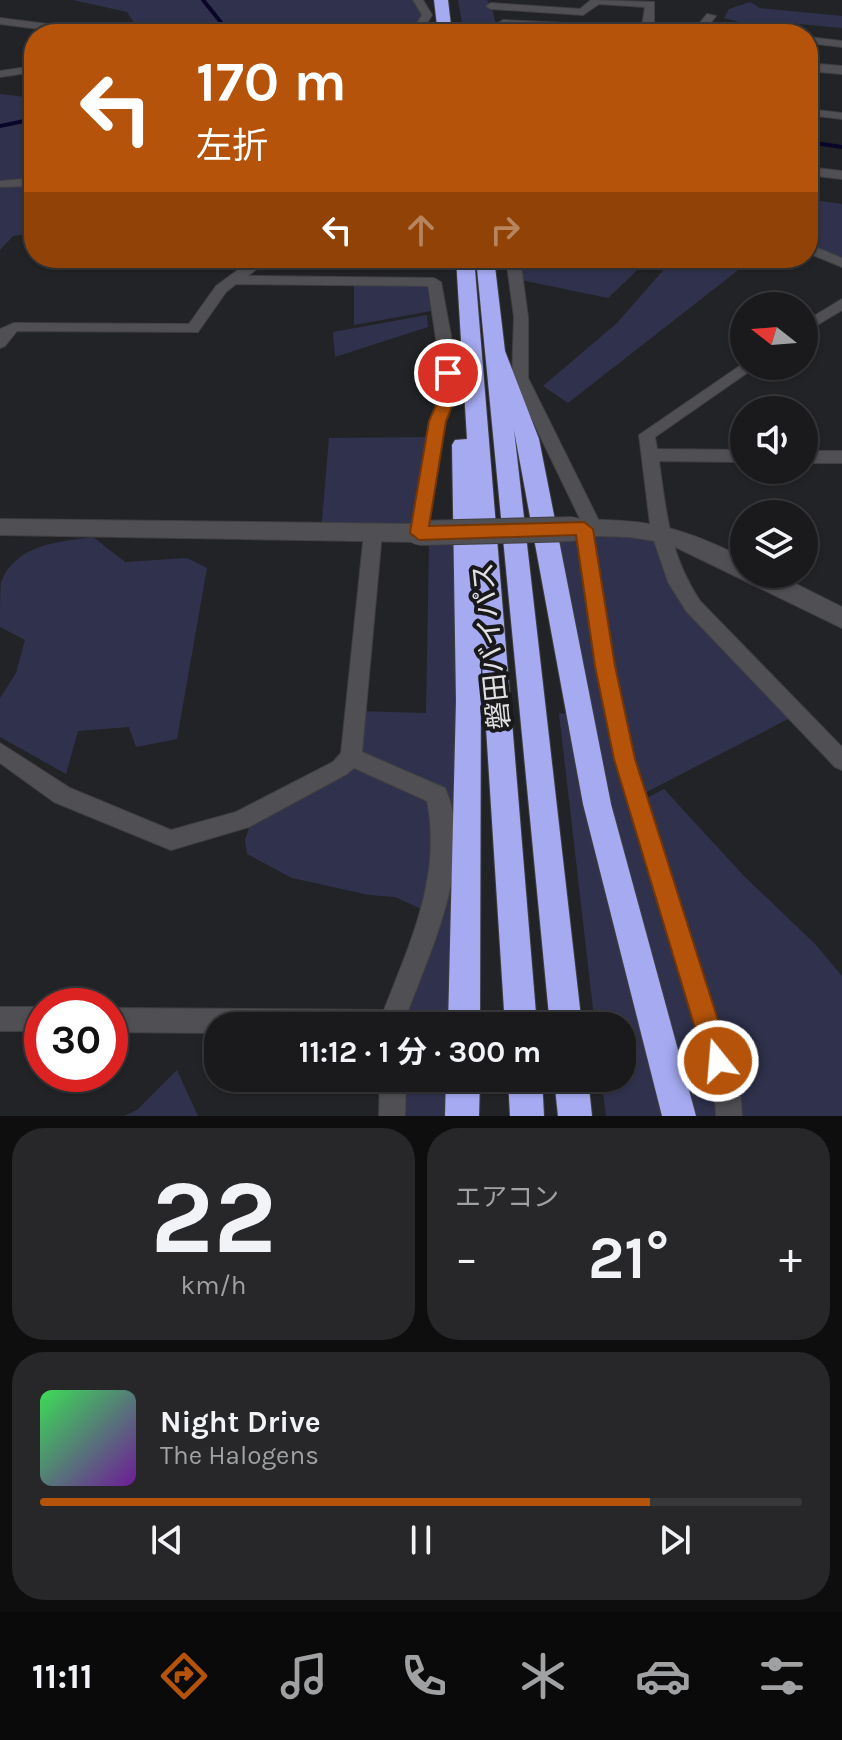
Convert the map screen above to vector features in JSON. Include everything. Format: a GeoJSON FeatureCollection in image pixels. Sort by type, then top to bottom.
{"type":"FeatureCollection","features":[{"type":"Feature","properties":{"kind":"highway"},"geometry":{"type":"LineString","coordinates":[[441,0],[444,24]]}},
{"type":"Feature","properties":{"kind":"highway"},"geometry":{"type":"LineString","coordinates":[[458,11],[459,24]]}},
{"type":"Feature","properties":{"kind":"highway","name":"磐田バイパス"},"geometry":{"type":"LineString","coordinates":[[467,268],[483,348],[564,1012]]}},
{"type":"Feature","properties":{"kind":"highway","name":"磐田バイパス"},"geometry":{"type":"LineString","coordinates":[[485,268],[483,348],[520,1012]]}},
{"type":"Feature","properties":{"kind":"highway"},"geometry":{"type":"LineString","coordinates":[[464,1012],[469,701],[463,413],[483,348]]}},
{"type":"Feature","properties":{"kind":"highway"},"geometry":{"type":"LineString","coordinates":[[483,348],[528,439],[597,804],[679,1116]]}},
{"type":"Feature","properties":{"kind":"highway"},"geometry":{"type":"LineString","coordinates":[[462,1116],[463,1092]]}},
{"type":"Feature","properties":{"kind":"highway"},"geometry":{"type":"LineString","coordinates":[[526,1092],[527,1116]]}},
{"type":"Feature","properties":{"kind":"highway"},"geometry":{"type":"LineString","coordinates":[[572,1092],[575,1116]]}},
{"type":"Feature","properties":{"kind":"street"},"geometry":{"type":"LineString","coordinates":[[418,0],[427,15],[421,24]]}},
{"type":"Feature","properties":{"kind":"street"},"geometry":{"type":"LineString","coordinates":[[489,3],[583,12],[591,3],[599,1],[650,4],[649,24]]}},
{"type":"Feature","properties":{"kind":"street"},"geometry":{"type":"LineString","coordinates":[[489,3],[503,23],[523,24]]}},
{"type":"Feature","properties":{"kind":"street"},"geometry":{"type":"LineString","coordinates":[[704,24],[711,16]]}},
{"type":"Feature","properties":{"kind":"street"},"geometry":{"type":"LineString","coordinates":[[0,21],[24,24]]}},
{"type":"Feature","properties":{"kind":"street"},"geometry":{"type":"LineString","coordinates":[[818,41],[842,44]]}},
{"type":"Feature","properties":{"kind":"street"},"geometry":{"type":"LineString","coordinates":[[818,68],[842,70]]}},
{"type":"Feature","properties":{"kind":"street"},"geometry":{"type":"LineString","coordinates":[[0,74],[24,70]]}},
{"type":"Feature","properties":{"kind":"street"},"geometry":{"type":"LineString","coordinates":[[818,113],[842,116]]}},
{"type":"Feature","properties":{"kind":"street"},"geometry":{"type":"LineString","coordinates":[[818,172],[842,175]]}},
{"type":"Feature","properties":{"kind":"street"},"geometry":{"type":"LineString","coordinates":[[4,184],[24,183]]}},
{"type":"Feature","properties":{"kind":"street"},"geometry":{"type":"LineString","coordinates":[[818,252],[842,263]]}},
{"type":"Feature","properties":{"kind":"street"},"geometry":{"type":"LineString","coordinates":[[0,343],[6,331],[14,327],[193,329],[221,289],[250,268]]}},
{"type":"Feature","properties":{"kind":"street"},"geometry":{"type":"LineString","coordinates":[[514,268],[521,317],[520,378],[584,529],[605,666],[625,759],[727,1090],[729,1116]]}},
{"type":"Feature","properties":{"kind":"street"},"geometry":{"type":"LineString","coordinates":[[234,280],[434,282],[446,352],[449,394],[438,421],[419,533]]}},
{"type":"Feature","properties":{"kind":"street"},"geometry":{"type":"LineString","coordinates":[[818,319],[842,303]]}},
{"type":"Feature","properties":{"kind":"street"},"geometry":{"type":"LineString","coordinates":[[730,379],[647,435],[660,532],[674,577],[693,606],[842,761]]}},
{"type":"Feature","properties":{"kind":"street"},"geometry":{"type":"LineString","coordinates":[[649,455],[730,456]]}},
{"type":"Feature","properties":{"kind":"street"},"geometry":{"type":"LineString","coordinates":[[818,457],[842,457]]}},
{"type":"Feature","properties":{"kind":"street"},"geometry":{"type":"LineString","coordinates":[[0,527],[373,533],[584,529],[660,532],[686,540],[730,562]]}},
{"type":"Feature","properties":{"kind":"street"},"geometry":{"type":"LineString","coordinates":[[0,752],[62,795],[171,840],[241,820],[340,768],[351,757],[373,533]]}},
{"type":"Feature","properties":{"kind":"street"},"geometry":{"type":"LineString","coordinates":[[782,588],[842,618]]}},
{"type":"Feature","properties":{"kind":"street"},"geometry":{"type":"LineString","coordinates":[[351,757],[437,795],[445,824],[445,857],[437,899],[396,1012]]}},
{"type":"Feature","properties":{"kind":"street"},"geometry":{"type":"LineString","coordinates":[[0,1019],[24,1019]]}},
{"type":"Feature","properties":{"kind":"street"},"geometry":{"type":"LineString","coordinates":[[128,1020],[204,1021]]}},
{"type":"Feature","properties":{"kind":"street"},"geometry":{"type":"LineString","coordinates":[[392,1116],[393,1092]]}},
{"type":"Feature","properties":{"kind":"shaded area"},"geometry":{"type":"Polygon","coordinates":[[[73,0],[417,0],[426,17],[419,24],[135,24],[127,12],[73,0]]]}},
{"type":"Feature","properties":{"kind":"shaded area"},"geometry":{"type":"Polygon","coordinates":[[[458,0],[487,0],[496,24],[462,24],[458,0]]]}},
{"type":"Feature","properties":{"kind":"shaded area"},"geometry":{"type":"Polygon","coordinates":[[[750,2],[760,8],[842,16],[842,28],[818,24],[740,24],[724,18],[729,9],[750,2]]]}},
{"type":"Feature","properties":{"kind":"shaded area"},"geometry":{"type":"Polygon","coordinates":[[[0,94],[24,97],[24,234],[13,236],[0,250],[0,94]]]}},
{"type":"Feature","properties":{"kind":"shaded area"},"geometry":{"type":"Polygon","coordinates":[[[818,200],[842,204],[842,263],[818,252],[818,200]]]}},
{"type":"Feature","properties":{"kind":"shaded area"},"geometry":{"type":"Polygon","coordinates":[[[516,268],[640,268],[608,298],[516,279],[516,268]]]}},
{"type":"Feature","properties":{"kind":"shaded area"},"geometry":{"type":"Polygon","coordinates":[[[665,268],[741,268],[568,403],[543,386],[617,323],[665,268]]]}},
{"type":"Feature","properties":{"kind":"shaded area"},"geometry":{"type":"Polygon","coordinates":[[[354,281],[426,282],[431,311],[354,325],[354,281]]]}},
{"type":"Feature","properties":{"kind":"shaded area"},"geometry":{"type":"Polygon","coordinates":[[[427,315],[428,327],[335,357],[333,332],[427,315]]]}},
{"type":"Feature","properties":{"kind":"shaded area"},"geometry":{"type":"Polygon","coordinates":[[[435,437],[430,477],[415,504],[421,523],[321,532],[329,438],[435,437]]]}},
{"type":"Feature","properties":{"kind":"shaded area"},"geometry":{"type":"Polygon","coordinates":[[[594,529],[660,532],[676,580],[792,717],[639,796],[639,802],[664,789],[743,875],[815,944],[842,976],[842,1116],[688,1116],[591,770],[551,539],[594,529]]]}},
{"type":"Feature","properties":{"kind":"shaded area"},"geometry":{"type":"Polygon","coordinates":[[[93,537],[125,562],[187,558],[207,568],[177,739],[136,747],[129,727],[78,731],[66,774],[0,737],[0,698],[16,673],[25,640],[0,627],[1,582],[8,569],[27,552],[52,543],[93,537]]]}},
{"type":"Feature","properties":{"kind":"shaded area"},"geometry":{"type":"Polygon","coordinates":[[[459,543],[455,1012],[400,1012],[432,914],[395,897],[369,895],[292,878],[247,854],[245,840],[254,813],[340,768],[356,711],[426,713],[429,544],[459,543]]]}},
{"type":"Feature","properties":{"kind":"shaded area"},"geometry":{"type":"Polygon","coordinates":[[[559,713],[571,715],[677,1116],[606,1116],[603,1092],[636,1092],[636,1012],[593,1012],[559,713]]]}},
{"type":"Feature","properties":{"kind":"shaded area"},"geometry":{"type":"Polygon","coordinates":[[[177,1070],[198,1116],[124,1116],[137,1110],[177,1070]]]}},
{"type":"Feature","properties":{"kind":"shaded area"},"geometry":{"type":"Polygon","coordinates":[[[389,1092],[454,1092],[454,1116],[382,1116],[389,1092]]]}},
{"type":"Feature","properties":{"kind":"waterway"},"geometry":{"type":"LineString","coordinates":[[203,0],[222,24]]}},
{"type":"Feature","properties":{"kind":"waterway"},"geometry":{"type":"LineString","coordinates":[[0,126],[24,121]]}},
{"type":"Feature","properties":{"kind":"waterway"},"geometry":{"type":"LineString","coordinates":[[818,143],[842,147]]}},
{"type":"Feature","properties":{"kind":"route"},"geometry":{"type":"LineString","coordinates":[[448,373],[449,394],[438,421],[419,533],[584,529],[605,666],[625,759],[718,1061]]}}]}
